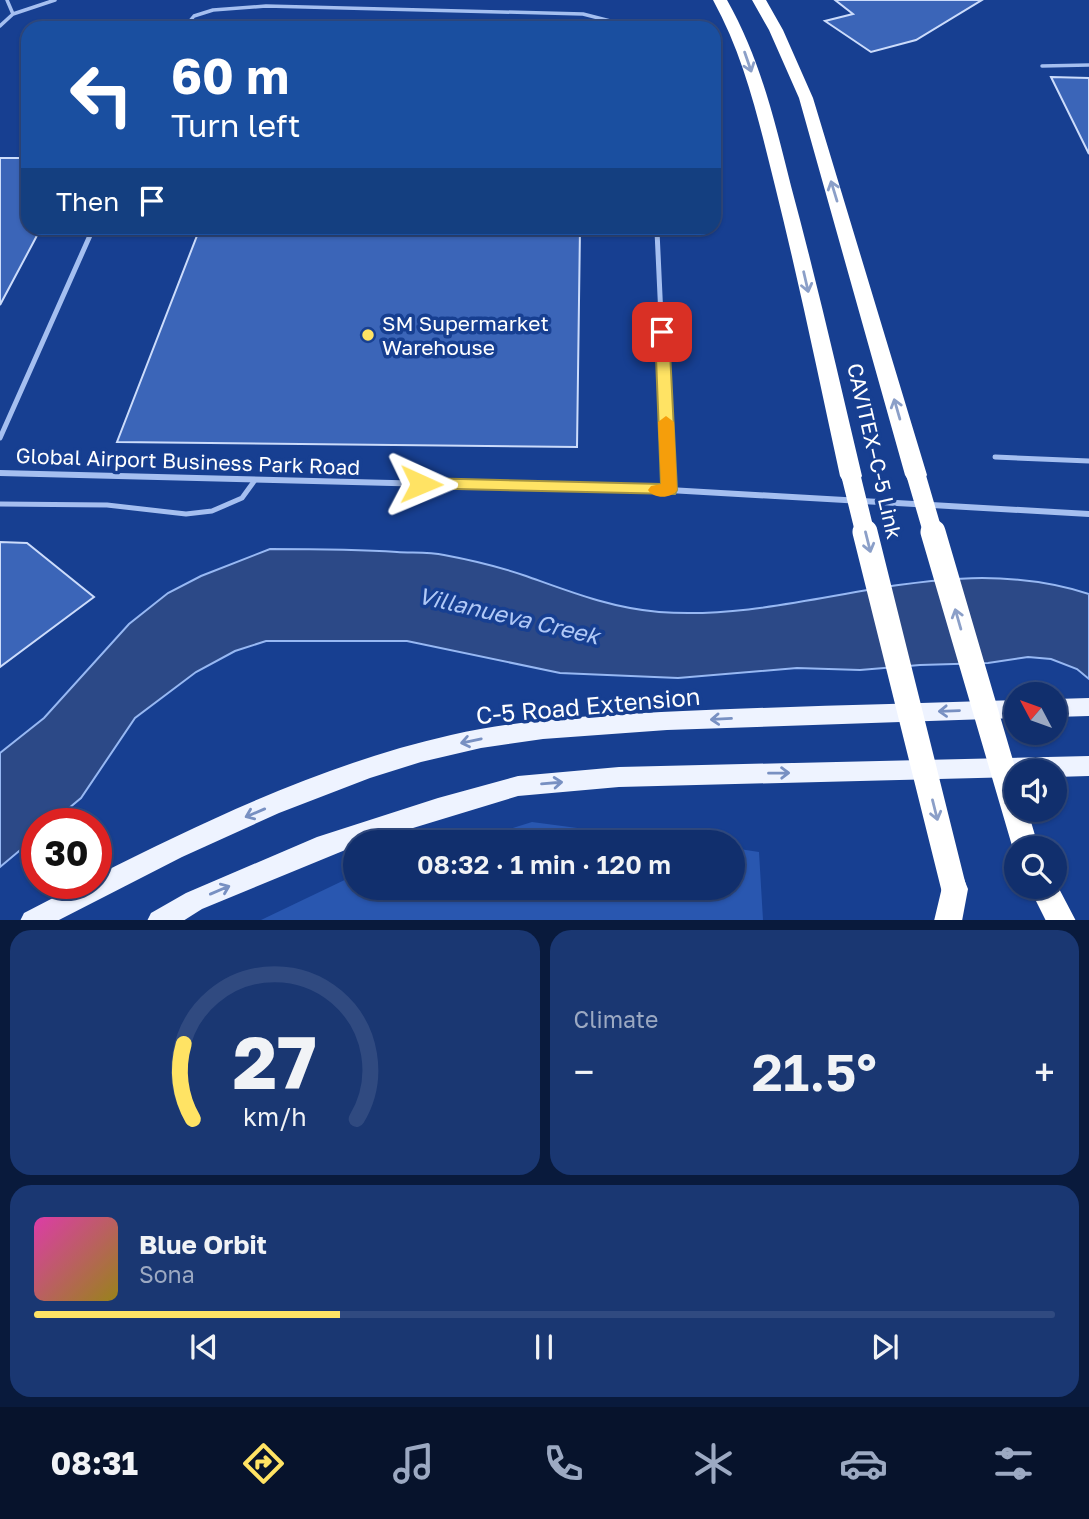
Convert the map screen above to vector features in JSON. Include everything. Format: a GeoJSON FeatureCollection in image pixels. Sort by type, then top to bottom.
{"type":"FeatureCollection","features":[{"type":"Feature","properties":{"kind":"highway","name":"CAVITEX–C-5 Link"},"geometry":{"type":"LineString","coordinates":[[720,0],[737,30],[760,96],[954,889],[959,920]]}},
{"type":"Feature","properties":{"kind":"highway","name":"CAVITEX–C-5 Link"},"geometry":{"type":"LineString","coordinates":[[759,0],[776,30],[806,98],[1022,836]]}},
{"type":"Feature","properties":{"kind":"highway"},"geometry":{"type":"LineString","coordinates":[[948,920],[954,889]]}},
{"type":"Feature","properties":{"kind":"highway"},"geometry":{"type":"LineString","coordinates":[[1039,899],[1045,920]]}},
{"type":"Feature","properties":{"kind":"highway"},"geometry":{"type":"LineString","coordinates":[[1050,899],[1062,920]]}},
{"type":"Feature","properties":{"kind":"main road"},"geometry":{"type":"LineString","coordinates":[[1068,708],[1089,707]]}},
{"type":"Feature","properties":{"kind":"main road","name":"C-5 Road Extension"},"geometry":{"type":"LineString","coordinates":[[32,920],[176,846],[309,790],[422,752],[509,733],[628,723],[1004,709]]}},
{"type":"Feature","properties":{"kind":"main road"},"geometry":{"type":"LineString","coordinates":[[159,920],[194,901],[325,845],[438,808],[519,786],[619,777],[1089,766]]}},
{"type":"Feature","properties":{"kind":"street","name":"Global Airport Business Park Road"},"geometry":{"type":"LineString","coordinates":[[0,473],[669,490],[1089,514]]}},
{"type":"Feature","properties":{"kind":"lane"},"geometry":{"type":"LineString","coordinates":[[7,0],[13,14]]}},
{"type":"Feature","properties":{"kind":"lane"},"geometry":{"type":"LineString","coordinates":[[0,26],[13,14],[55,0]]}},
{"type":"Feature","properties":{"kind":"lane"},"geometry":{"type":"LineString","coordinates":[[266,6],[268,0]]}},
{"type":"Feature","properties":{"kind":"lane"},"geometry":{"type":"LineString","coordinates":[[190,21],[194,16],[213,10],[266,6],[583,14],[610,21]]}},
{"type":"Feature","properties":{"kind":"lane"},"geometry":{"type":"LineString","coordinates":[[1042,66],[1089,65]]}},
{"type":"Feature","properties":{"kind":"lane"},"geometry":{"type":"LineString","coordinates":[[0,438],[91,235]]}},
{"type":"Feature","properties":{"kind":"lane"},"geometry":{"type":"LineString","coordinates":[[657,235],[669,490]]}},
{"type":"Feature","properties":{"kind":"lane"},"geometry":{"type":"LineString","coordinates":[[995,457],[1089,461]]}},
{"type":"Feature","properties":{"kind":"lane"},"geometry":{"type":"LineString","coordinates":[[0,504],[107,505],[186,514],[212,511],[242,498],[255,480]]}},
{"type":"Feature","properties":{"kind":"shaded area"},"geometry":{"type":"Polygon","coordinates":[[[532,822],[592,830],[506,830],[532,822]]]}},
{"type":"Feature","properties":{"kind":"shaded area"},"geometry":{"type":"Polygon","coordinates":[[[745,850],[759,852],[763,920],[261,920],[343,881],[343,900],[745,900],[745,850]]]}},
{"type":"Feature","properties":{"kind":"water","name":"Villanueva Creek"},"geometry":{"type":"Polygon","coordinates":[[[270,549],[438,554],[475,561],[608,603],[659,612],[713,612],[767,607],[926,582],[979,578],[1034,581],[1089,594],[1089,679],[1077,669],[1051,659],[1028,657],[988,663],[860,670],[797,668],[678,678],[560,673],[407,641],[266,641],[235,651],[196,672],[135,718],[81,798],[69,808],[21,808],[21,849],[0,867],[0,753],[44,718],[129,624],[168,593],[201,576],[270,549]]]}},
{"type":"Feature","properties":{"kind":"building"},"geometry":{"type":"Polygon","coordinates":[[[835,0],[982,0],[916,40],[871,52],[825,21],[853,14],[835,0]]]}},
{"type":"Feature","properties":{"kind":"building"},"geometry":{"type":"Polygon","coordinates":[[[1051,77],[1089,78],[1089,154],[1051,77]]]}},
{"type":"Feature","properties":{"kind":"building"},"geometry":{"type":"Polygon","coordinates":[[[0,158],[21,158],[21,235],[37,235],[0,305],[0,158]]]}},
{"type":"Feature","properties":{"kind":"building","name":"SM Supermarket Warehouse"},"geometry":{"type":"Polygon","coordinates":[[[197,235],[580,235],[577,447],[117,442],[197,235]]]}},
{"type":"Feature","properties":{"kind":"building"},"geometry":{"type":"Polygon","coordinates":[[[0,542],[27,543],[94,597],[0,667],[0,542]]]}},
{"type":"Feature","properties":{"kind":"slow traffic"},"geometry":{"type":"LineString","coordinates":[[656,490],[669,490],[666,422]]}},
{"type":"Feature","properties":{"kind":"place","name":"SM Supermarket Warehouse"},"geometry":{"type":"Point","coordinates":[368,335]}},
{"type":"Feature","properties":{"kind":"route"},"geometry":{"type":"LineString","coordinates":[[421,484],[669,490],[662,332]]}}]}
